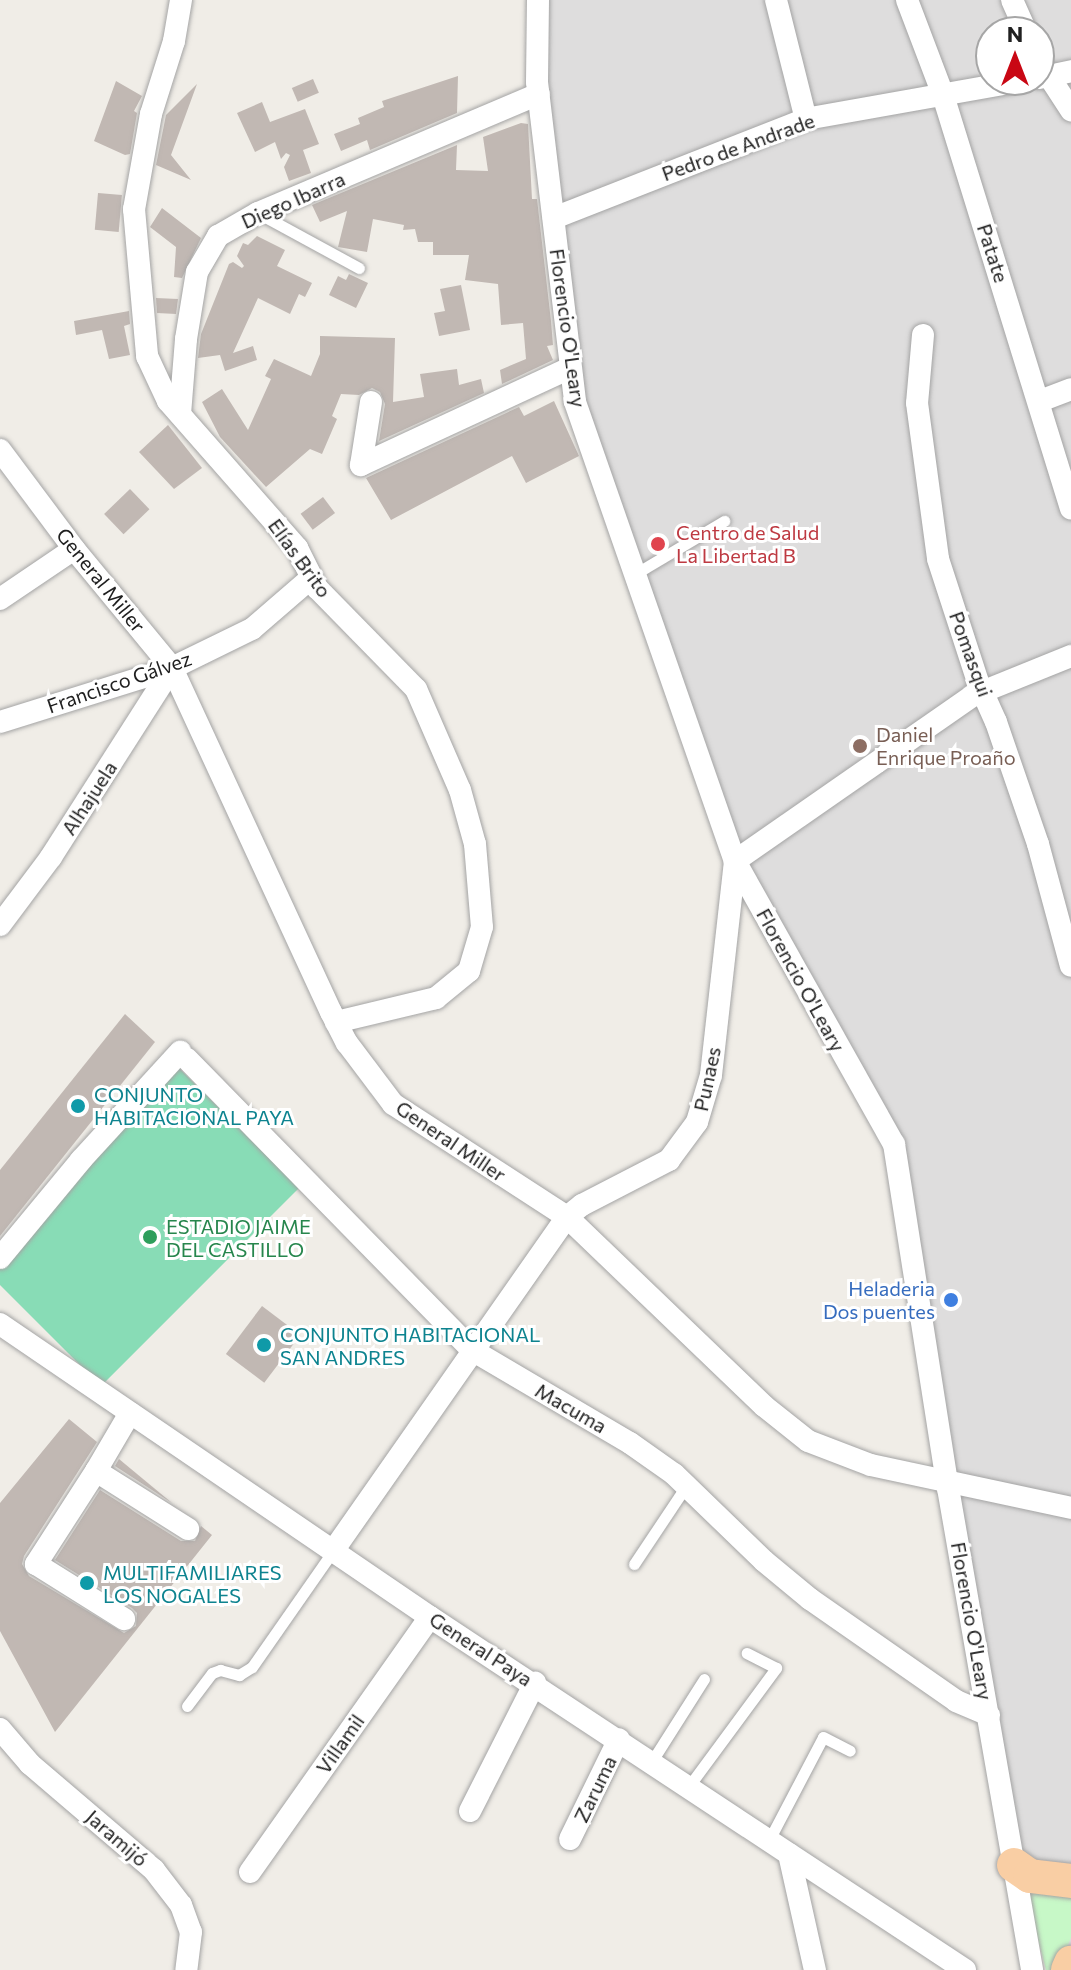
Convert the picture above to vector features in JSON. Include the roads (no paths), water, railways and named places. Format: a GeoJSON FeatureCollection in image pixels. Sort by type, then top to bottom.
{"type":"FeatureCollection","features":[{"type":"Feature","properties":{"kind":"main road"},"geometry":{"type":"LineString","coordinates":[[1014,1865],[1030,1876],[1071,1881]]}},
{"type":"Feature","properties":{"kind":"main road"},"geometry":{"type":"LineString","coordinates":[[1068,1970],[1071,1963]]}},
{"type":"Feature","properties":{"kind":"street","name":"Elías Brito"},"geometry":{"type":"LineString","coordinates":[[181,0],[174,41],[151,114],[134,209],[147,356],[168,401],[297,548],[311,578],[416,689],[460,790],[475,844],[482,927],[469,971],[436,998],[336,1022]]}},
{"type":"Feature","properties":{"kind":"street","name":"Florencio O'Leary"},"geometry":{"type":"LineString","coordinates":[[538,0],[539,94],[575,402],[735,861],[894,1144],[947,1480],[1032,1970]]}},
{"type":"Feature","properties":{"kind":"street"},"geometry":{"type":"LineString","coordinates":[[776,0],[806,119]]}},
{"type":"Feature","properties":{"kind":"street","name":"Patate"},"geometry":{"type":"LineString","coordinates":[[907,0],[942,92],[1071,509]]}},
{"type":"Feature","properties":{"kind":"street","name":"Pedro de Andrade"},"geometry":{"type":"LineString","coordinates":[[554,218],[806,119],[975,87]]}},
{"type":"Feature","properties":{"kind":"street"},"geometry":{"type":"LineString","coordinates":[[1055,89],[1071,110]]}},
{"type":"Feature","properties":{"kind":"street","name":"Diego Ibarra"},"geometry":{"type":"LineString","coordinates":[[180,414],[186,339],[197,272],[218,236],[258,213],[539,94]]}},
{"type":"Feature","properties":{"kind":"street","name":"Pomasqui"},"geometry":{"type":"LineString","coordinates":[[923,335],[917,403],[924,477],[938,559],[1038,844],[1071,966]]}},
{"type":"Feature","properties":{"kind":"street"},"geometry":{"type":"LineString","coordinates":[[371,402],[361,465],[570,368]]}},
{"type":"Feature","properties":{"kind":"street"},"geometry":{"type":"LineString","coordinates":[[1040,401],[1071,389]]}},
{"type":"Feature","properties":{"kind":"street","name":"General Miller"},"geometry":{"type":"LineString","coordinates":[[0,451],[74,549],[172,668],[336,1022],[347,1043],[393,1104],[567,1217],[764,1406],[808,1441],[871,1465],[1071,1508]]}},
{"type":"Feature","properties":{"kind":"street"},"geometry":{"type":"LineString","coordinates":[[0,599],[74,549]]}},
{"type":"Feature","properties":{"kind":"street","name":"Francisco Gálvez"},"geometry":{"type":"LineString","coordinates":[[0,722],[172,668],[252,629],[311,578]]}},
{"type":"Feature","properties":{"kind":"street"},"geometry":{"type":"LineString","coordinates":[[735,861],[982,691],[1071,656]]}},
{"type":"Feature","properties":{"kind":"street","name":"Alhajuela"},"geometry":{"type":"LineString","coordinates":[[3,915],[51,857],[172,668]]}},
{"type":"Feature","properties":{"kind":"street","name":"Punaes"},"geometry":{"type":"LineString","coordinates":[[333,1551],[567,1217],[582,1205],[669,1160],[697,1122],[711,1075],[735,861]]}},
{"type":"Feature","properties":{"kind":"street","name":"Macuma"},"geometry":{"type":"LineString","coordinates":[[0,1258],[81,1160],[184,1055],[472,1350],[630,1443],[686,1486],[764,1561],[810,1599],[956,1701],[989,1715]]}},
{"type":"Feature","properties":{"kind":"street","name":"General Paya"},"geometry":{"type":"LineString","coordinates":[[0,1324],[430,1617],[535,1683],[965,1970]]}},
{"type":"Feature","properties":{"kind":"street"},"geometry":{"type":"LineString","coordinates":[[124,1619],[36,1564],[130,1413]]}},
{"type":"Feature","properties":{"kind":"street"},"geometry":{"type":"LineString","coordinates":[[96,1471],[188,1529]]}},
{"type":"Feature","properties":{"kind":"street","name":"Villamil"},"geometry":{"type":"LineString","coordinates":[[250,1872],[430,1617]]}},
{"type":"Feature","properties":{"kind":"street"},"geometry":{"type":"LineString","coordinates":[[470,1811],[535,1683]]}},
{"type":"Feature","properties":{"kind":"street","name":"Jaramijó"},"geometry":{"type":"LineString","coordinates":[[0,1729],[30,1764],[163,1882],[181,1905],[191,1932],[186,1970]]}},
{"type":"Feature","properties":{"kind":"street","name":"Zaruma"},"geometry":{"type":"LineString","coordinates":[[570,1839],[619,1739]]}},
{"type":"Feature","properties":{"kind":"street"},"geometry":{"type":"LineString","coordinates":[[789,1854],[815,1970]]}},
{"type":"Feature","properties":{"kind":"lane"},"geometry":{"type":"LineString","coordinates":[[258,213],[359,268]]}},
{"type":"Feature","properties":{"kind":"lane"},"geometry":{"type":"LineString","coordinates":[[635,574],[724,521]]}},
{"type":"Feature","properties":{"kind":"lane"},"geometry":{"type":"LineString","coordinates":[[634,1564],[686,1486]]}},
{"type":"Feature","properties":{"kind":"lane"},"geometry":{"type":"LineString","coordinates":[[187,1706],[212,1673],[220,1670],[239,1675],[252,1667],[333,1551]]}},
{"type":"Feature","properties":{"kind":"lane"},"geometry":{"type":"LineString","coordinates":[[689,1786],[776,1668],[747,1653]]}},
{"type":"Feature","properties":{"kind":"lane"},"geometry":{"type":"LineString","coordinates":[[652,1761],[704,1679]]}},
{"type":"Feature","properties":{"kind":"lane"},"geometry":{"type":"LineString","coordinates":[[769,1840],[823,1737],[850,1751]]}},
{"type":"Feature","properties":{"kind":"place","name":"Centro de Salud La Libertad B"},"geometry":{"type":"Point","coordinates":[658,544]}},
{"type":"Feature","properties":{"kind":"place","name":"Daniel Enrique Proaño"},"geometry":{"type":"Point","coordinates":[860,746]}},
{"type":"Feature","properties":{"kind":"place","name":"CONJUNTO HABITACIONAL PAYA"},"geometry":{"type":"Point","coordinates":[78,1106]}},
{"type":"Feature","properties":{"kind":"place","name":"ESTADIO JAIME DEL CASTILLO"},"geometry":{"type":"Point","coordinates":[150,1237]}},
{"type":"Feature","properties":{"kind":"place","name":"Heladeria Dos puentes"},"geometry":{"type":"Point","coordinates":[951,1300]}},
{"type":"Feature","properties":{"kind":"place","name":"CONJUNTO HABITACIONAL SAN ANDRES"},"geometry":{"type":"Point","coordinates":[264,1345]}},
{"type":"Feature","properties":{"kind":"place","name":"MULTIFAMILIARES LOS NOGALES"},"geometry":{"type":"Point","coordinates":[87,1583]}}]}
